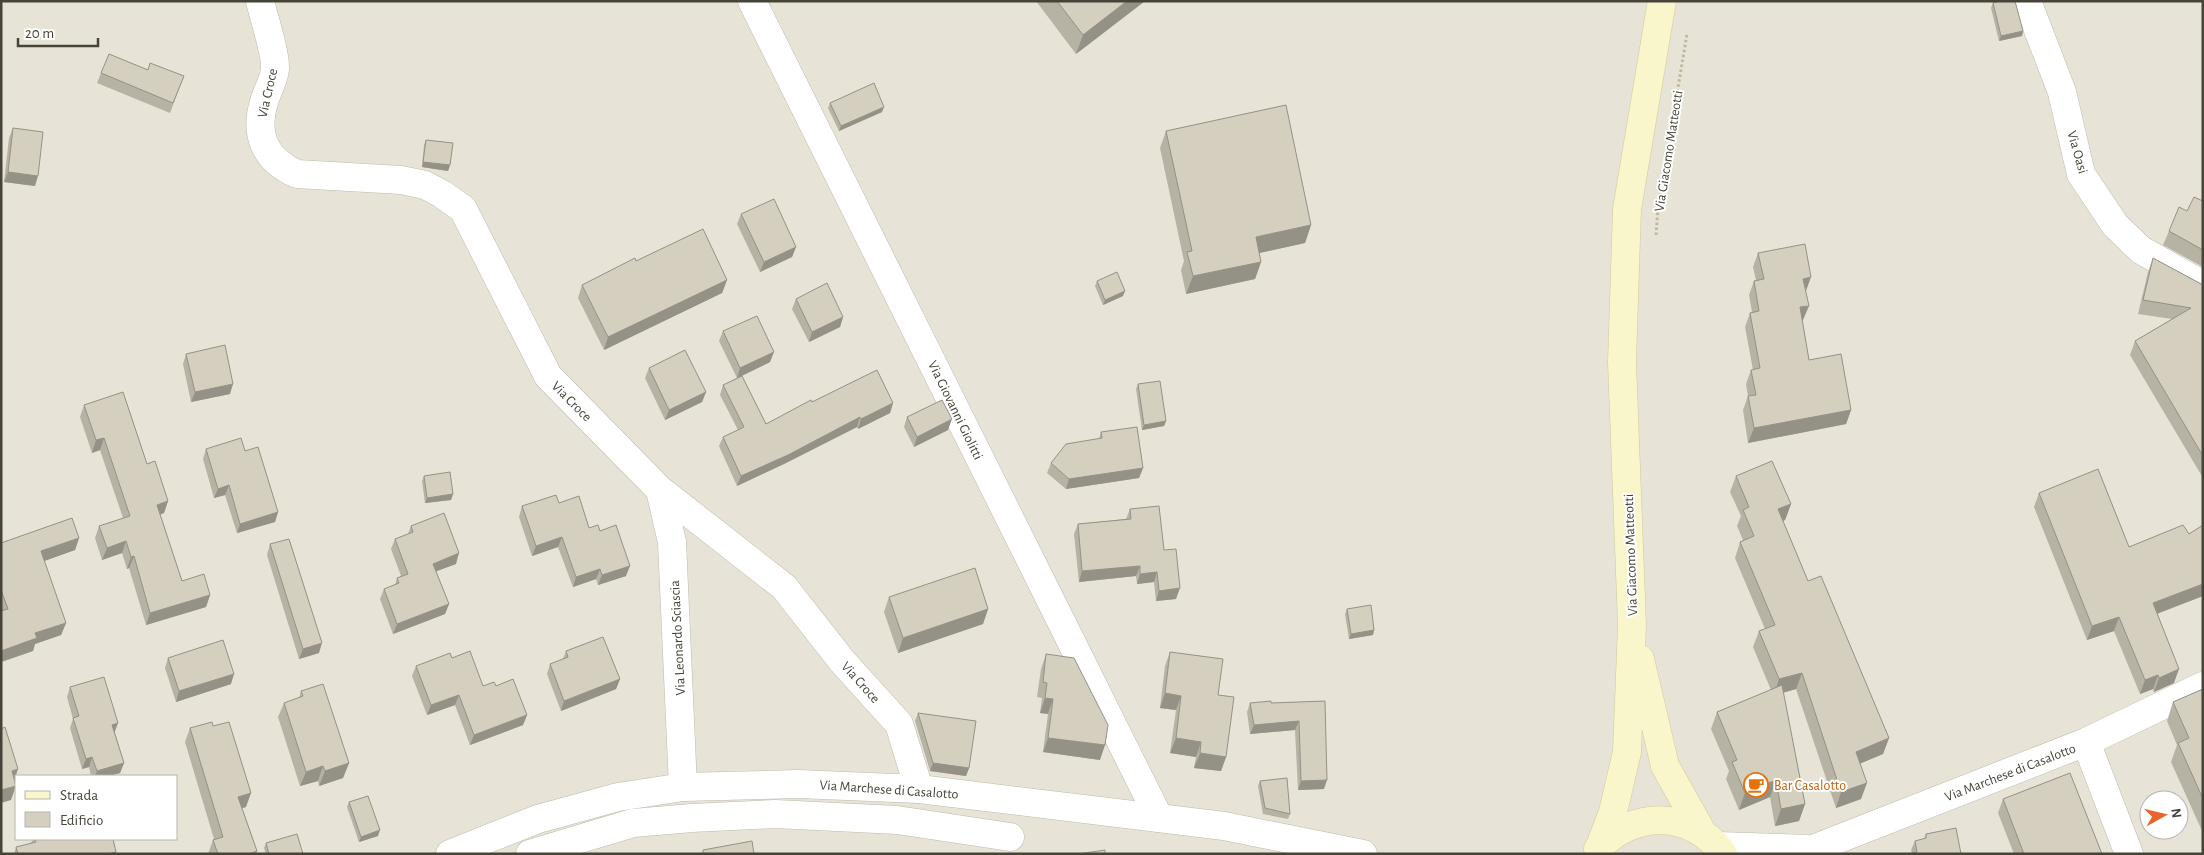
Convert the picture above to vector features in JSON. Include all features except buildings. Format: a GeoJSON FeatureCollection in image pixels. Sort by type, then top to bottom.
{"type":"FeatureCollection","features":[{"type":"Feature","properties":{"kind":"main road","name":"Via Giacomo Matteotti"},"geometry":{"type":"LineString","coordinates":[[1632,625],[1622,362],[1627,209],[1662,1]]}},
{"type":"Feature","properties":{"kind":"main road"},"geometry":{"type":"LineString","coordinates":[[1632,625],[1665,766],[1714,844]]}},
{"type":"Feature","properties":{"kind":"main road"},"geometry":{"type":"LineString","coordinates":[[1596,851],[1613,812],[1627,752],[1632,625]]}},
{"type":"Feature","properties":{"kind":"main road"},"geometry":{"type":"LineString","coordinates":[[1596,851],[1614,833],[1630,825],[1649,820],[1667,820],[1686,824],[1714,844]]}},
{"type":"Feature","properties":{"kind":"street","name":"Via Croce"},"geometry":{"type":"LineString","coordinates":[[260,1],[275,69],[263,103],[260,126],[262,142],[270,156],[282,168],[297,174],[400,180],[424,185],[442,194],[463,210],[548,376],[660,490],[784,587],[842,661],[899,724],[920,789]]}},
{"type":"Feature","properties":{"kind":"street","name":"Via Giovanni Giolitti"},"geometry":{"type":"LineString","coordinates":[[752,1],[1159,818]]}},
{"type":"Feature","properties":{"kind":"street","name":"Via Oasi"},"geometry":{"type":"LineString","coordinates":[[2027,1],[2062,92],[2081,174],[2115,225],[2140,250],[2203,285]]}},
{"type":"Feature","properties":{"kind":"street","name":"Via Leonardo Sciascia"},"geometry":{"type":"LineString","coordinates":[[660,490],[672,542],[683,787]]}},
{"type":"Feature","properties":{"kind":"street","name":"Via Marchese di Casalotto"},"geometry":{"type":"LineString","coordinates":[[1809,851],[2086,742],[2203,686]]}},
{"type":"Feature","properties":{"kind":"street"},"geometry":{"type":"LineString","coordinates":[[2086,742],[2129,854]]}},
{"type":"Feature","properties":{"kind":"street","name":"Via Marchese di Casalotto"},"geometry":{"type":"LineString","coordinates":[[450,854],[538,819],[618,797],[683,787],[798,784],[920,789],[1224,826],[1363,854]]}},
{"type":"Feature","properties":{"kind":"street"},"geometry":{"type":"LineString","coordinates":[[530,854],[633,823],[775,814],[897,820],[1012,845],[1006,800]]}},
{"type":"Feature","properties":{"kind":"street"},"geometry":{"type":"LineString","coordinates":[[1714,844],[1809,851]]}},
{"type":"Feature","properties":{"kind":"path","name":"Via Giacomo Matteotti"},"geometry":{"type":"LineString","coordinates":[[1655,244],[1658,207],[1687,31]]}},
{"type":"Feature","properties":{"kind":"shaded area"},"geometry":{"type":"Polygon","coordinates":[[[1,1],[2203,1],[2203,854],[1,854],[1,1]]]}},
{"type":"Feature","properties":{"kind":"place","name":"Bar Casalotto"},"geometry":{"type":"Point","coordinates":[1756,785]}}]}
